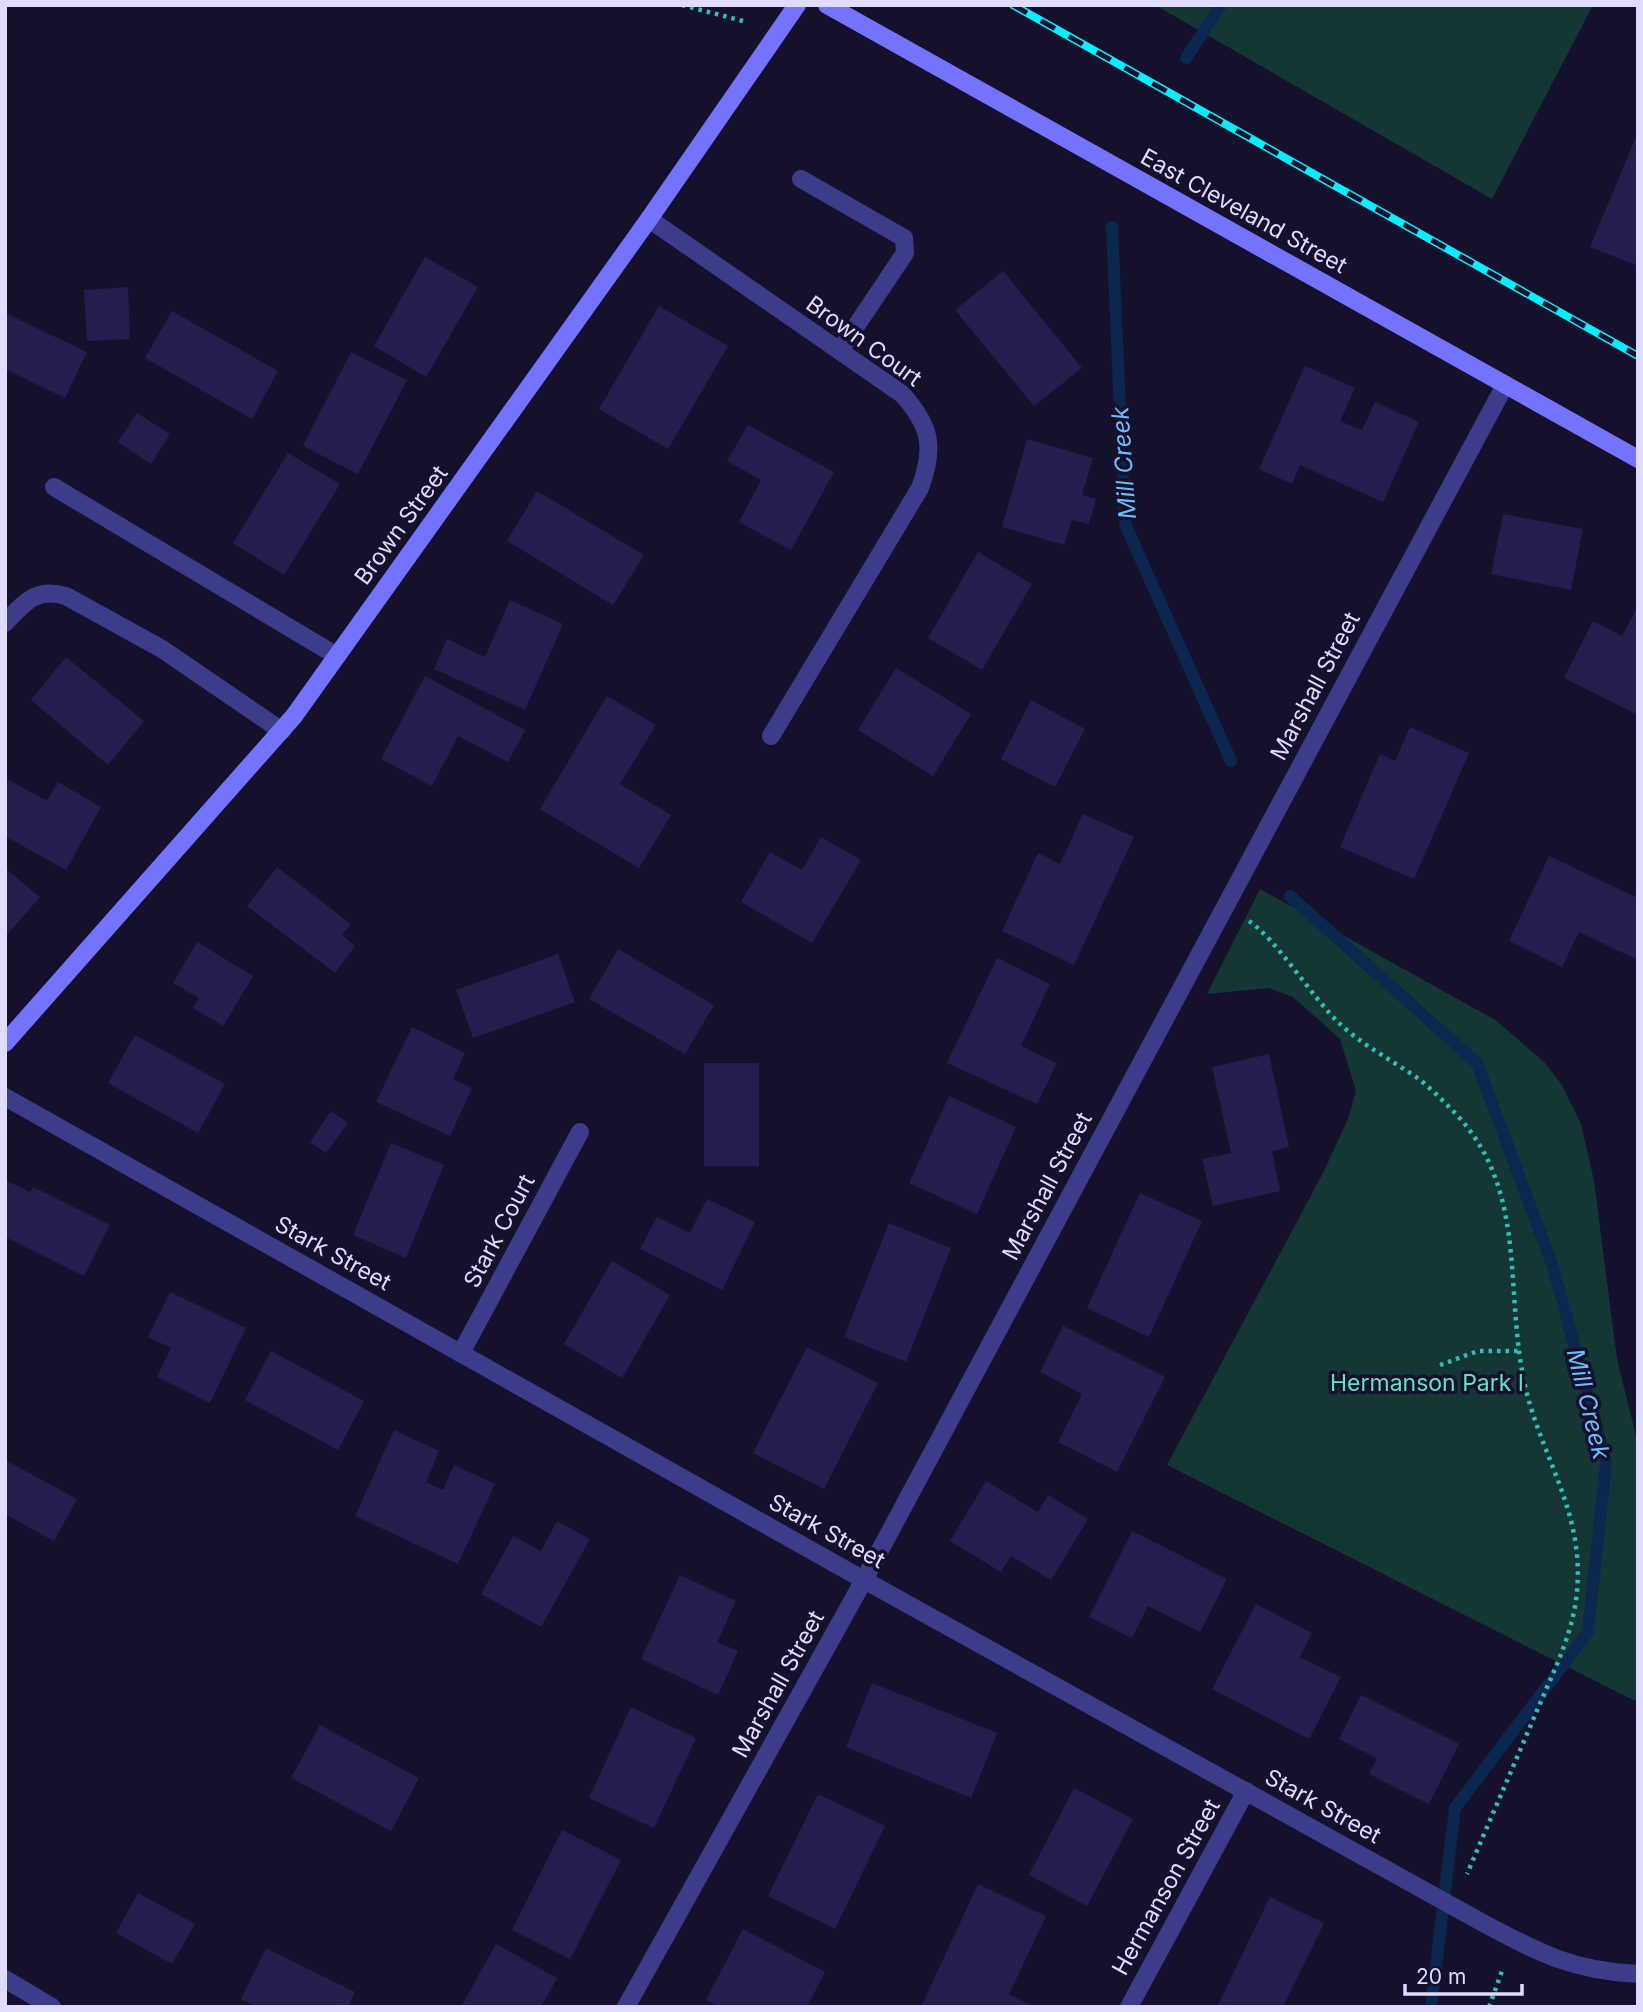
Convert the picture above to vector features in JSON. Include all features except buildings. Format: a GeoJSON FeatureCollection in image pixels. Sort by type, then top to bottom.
{"type":"FeatureCollection","features":[{"type":"Feature","properties":{"kind":"street","name":"Brown Street"},"geometry":{"type":"LineString","coordinates":[[5,1043],[282,731],[649,219],[797,5]]}},
{"type":"Feature","properties":{"kind":"street","name":"East Cleveland Street"},"geometry":{"type":"LineString","coordinates":[[827,5],[1638,459]]}},
{"type":"Feature","properties":{"kind":"street"},"geometry":{"type":"LineString","coordinates":[[801,179],[904,238],[905,253],[840,351]]}},
{"type":"Feature","properties":{"kind":"street","name":"Brown Court"},"geometry":{"type":"LineString","coordinates":[[649,219],[902,394],[919,413],[928,436],[929,463],[919,488],[771,737]]}},
{"type":"Feature","properties":{"kind":"street","name":"Marshall Street"},"geometry":{"type":"LineString","coordinates":[[626,2007],[864,1580],[1505,385]]}},
{"type":"Feature","properties":{"kind":"street"},"geometry":{"type":"LineString","coordinates":[[54,487],[337,656]]}},
{"type":"Feature","properties":{"kind":"street"},"geometry":{"type":"LineString","coordinates":[[5,623],[34,596],[49,591],[66,596],[162,649],[282,731]]}},
{"type":"Feature","properties":{"kind":"street","name":"Stark Street"},"geometry":{"type":"LineString","coordinates":[[5,1097],[864,1580],[1536,1952],[1573,1966],[1606,1973],[1638,1974]]}},
{"type":"Feature","properties":{"kind":"street","name":"Stark Court"},"geometry":{"type":"LineString","coordinates":[[461,1353],[580,1132]]}},
{"type":"Feature","properties":{"kind":"street","name":"Hermanson Street"},"geometry":{"type":"LineString","coordinates":[[1129,2007],[1246,1791]]}},
{"type":"Feature","properties":{"kind":"street"},"geometry":{"type":"LineString","coordinates":[[5,1979],[52,2007]]}},
{"type":"Feature","properties":{"kind":"path"},"geometry":{"type":"LineString","coordinates":[[682,5],[743,21]]}},
{"type":"Feature","properties":{"kind":"path"},"geometry":{"type":"LineString","coordinates":[[1224,907],[1259,928],[1341,1026],[1436,1094],[1485,1151],[1506,1209],[1518,1351],[1535,1420],[1567,1499],[1576,1550],[1577,1597],[1573,1618],[1546,1691],[1467,1874]]}},
{"type":"Feature","properties":{"kind":"path"},"geometry":{"type":"LineString","coordinates":[[1440,1365],[1478,1351],[1518,1351]]}},
{"type":"Feature","properties":{"kind":"path"},"geometry":{"type":"LineString","coordinates":[[1489,2007],[1502,1970]]}},
{"type":"Feature","properties":{"kind":"green space"},"geometry":{"type":"Polygon","coordinates":[[[1155,5],[1593,5],[1492,199],[1155,5]]]}},
{"type":"Feature","properties":{"kind":"green space","name":"Hermanson Park I"},"geometry":{"type":"Polygon","coordinates":[[[1260,889],[1497,1021],[1545,1063],[1562,1085],[1581,1124],[1594,1181],[1617,1359],[1638,1444],[1638,1694],[1635,1701],[1167,1465],[1324,1171],[1348,1119],[1356,1091],[1340,1039],[1293,997],[1269,988],[1207,994],[1260,889]]]}},
{"type":"Feature","properties":{"kind":"waterway","name":"Mill Creek"},"geometry":{"type":"LineString","coordinates":[[1186,58],[1221,5]]}},
{"type":"Feature","properties":{"kind":"waterway","name":"Mill Creek"},"geometry":{"type":"LineString","coordinates":[[1112,227],[1125,524],[1231,761]]}},
{"type":"Feature","properties":{"kind":"waterway","name":"Mill Creek"},"geometry":{"type":"LineString","coordinates":[[1290,896],[1477,1063],[1553,1267],[1606,1462],[1588,1632],[1455,1808],[1431,2007]]}},
{"type":"Feature","properties":{"kind":"railway"},"geometry":{"type":"LineString","coordinates":[[1013,5],[1638,356]]}}]}
